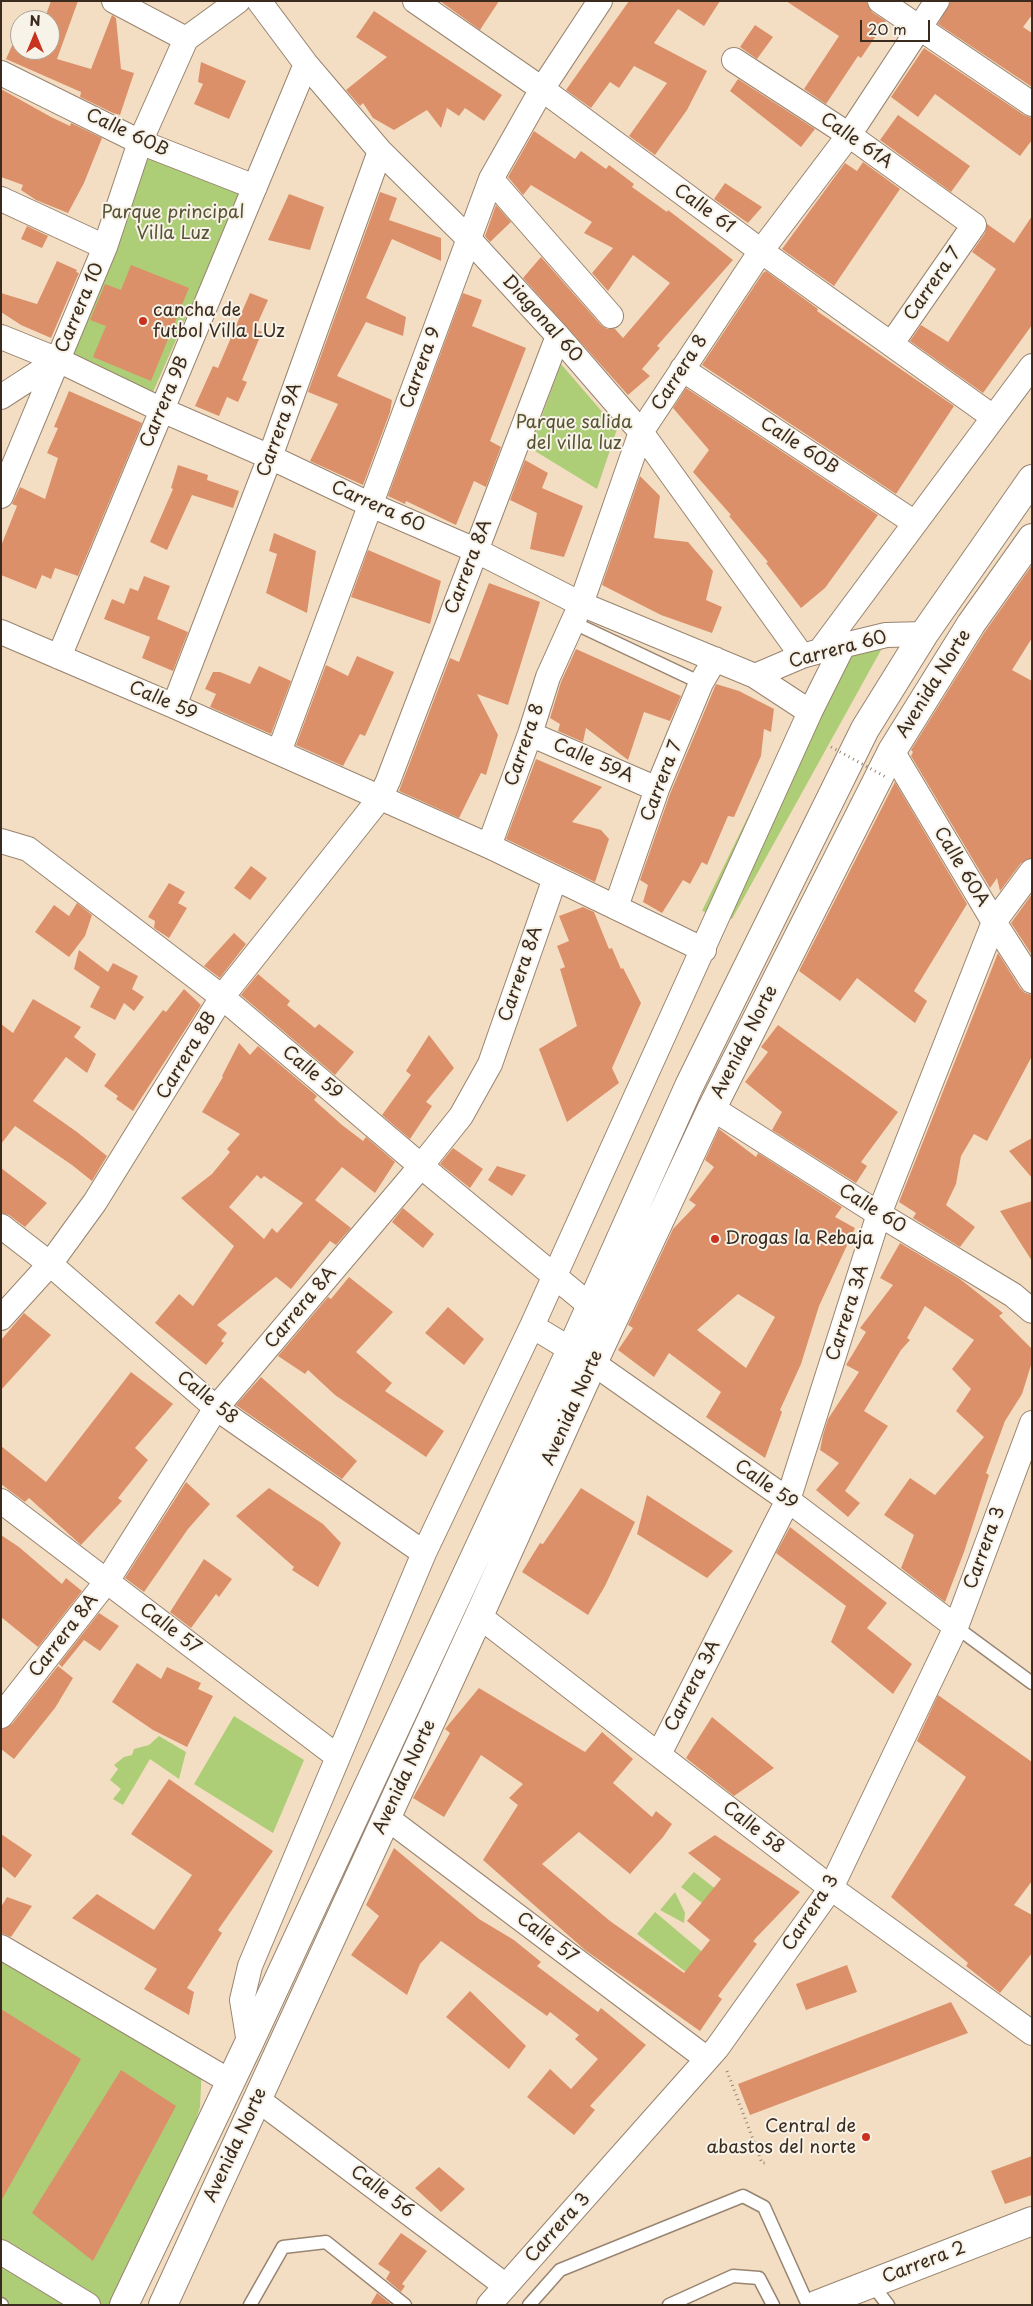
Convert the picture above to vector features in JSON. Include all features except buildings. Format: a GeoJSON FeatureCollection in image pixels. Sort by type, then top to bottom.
{"type":"FeatureCollection","features":[{"type":"Feature","properties":{"kind":"main road","name":"Avenida Norte"},"geometry":{"type":"LineString","coordinates":[[601,1315],[689,1086],[865,729],[924,634],[1032,479]]}},
{"type":"Feature","properties":{"kind":"main road","name":"Avenida Norte"},"geometry":{"type":"LineString","coordinates":[[124,2305],[601,1315],[712,1108],[889,764],[971,624],[1032,538]]}},
{"type":"Feature","properties":{"kind":"main road","name":"Avenida Norte"},"geometry":{"type":"LineString","coordinates":[[163,2305],[479,1616],[582,1356]]}},
{"type":"Feature","properties":{"kind":"main road","name":"Carrera 2"},"geometry":{"type":"LineString","coordinates":[[816,2305],[1032,2221]]}},
{"type":"Feature","properties":{"kind":"street"},"geometry":{"type":"LineString","coordinates":[[114,1],[186,39]]}},
{"type":"Feature","properties":{"kind":"street","name":"Carrera 10"},"geometry":{"type":"LineString","coordinates":[[1,496],[106,247],[140,142],[186,39],[238,1]]}},
{"type":"Feature","properties":{"kind":"street","name":"Diagonal 60"},"geometry":{"type":"LineString","coordinates":[[259,1],[306,64],[380,152],[468,238],[558,336],[641,432],[822,651]]}},
{"type":"Feature","properties":{"kind":"street","name":"Calle 61"},"geometry":{"type":"LineString","coordinates":[[415,1],[542,89],[760,251],[993,417]]}},
{"type":"Feature","properties":{"kind":"street","name":"Carrera 9"},"geometry":{"type":"LineString","coordinates":[[279,752],[491,180],[542,89],[600,1]]}},
{"type":"Feature","properties":{"kind":"street"},"geometry":{"type":"LineString","coordinates":[[880,1],[1032,104]]}},
{"type":"Feature","properties":{"kind":"street","name":"Carrera 8"},"geometry":{"type":"LineString","coordinates":[[489,846],[530,734],[548,677],[578,614],[641,432],[760,251],[849,135],[938,1]]}},
{"type":"Feature","properties":{"kind":"street","name":"Calle 61A"},"geometry":{"type":"LineString","coordinates":[[734,60],[849,135],[974,225]]}},
{"type":"Feature","properties":{"kind":"street","name":"Carrera 9B"},"geometry":{"type":"LineString","coordinates":[[59,657],[306,64]]}},
{"type":"Feature","properties":{"kind":"street","name":"Calle 60B"},"geometry":{"type":"LineString","coordinates":[[1,72],[140,142],[255,187]]}},
{"type":"Feature","properties":{"kind":"street","name":"Carrera 9A"},"geometry":{"type":"LineString","coordinates":[[174,706],[270,457],[380,152]]}},
{"type":"Feature","properties":{"kind":"street"},"geometry":{"type":"LineString","coordinates":[[491,180],[611,316]]}},
{"type":"Feature","properties":{"kind":"street"},"geometry":{"type":"LineString","coordinates":[[1,199],[106,247]]}},
{"type":"Feature","properties":{"kind":"street","name":"Carrera 7"},"geometry":{"type":"LineString","coordinates":[[892,344],[974,225]]}},
{"type":"Feature","properties":{"kind":"street","name":"Carrera 8A"},"geometry":{"type":"LineString","coordinates":[[380,798],[558,336]]}},
{"type":"Feature","properties":{"kind":"street","name":"Carrera 60"},"geometry":{"type":"LineString","coordinates":[[1,337],[58,360],[162,410],[475,550],[578,614],[714,659],[755,676],[810,712]]}},
{"type":"Feature","properties":{"kind":"street"},"geometry":{"type":"LineString","coordinates":[[1,397],[58,360]]}},
{"type":"Feature","properties":{"kind":"street"},"geometry":{"type":"LineString","coordinates":[[249,2043],[242,2000],[250,1966],[424,1553],[555,1277],[810,712],[822,651],[1032,366]]}},
{"type":"Feature","properties":{"kind":"street","name":"Calle 60B"},"geometry":{"type":"LineString","coordinates":[[682,369],[916,523]]}},
{"type":"Feature","properties":{"kind":"street","name":"Calle 59"},"geometry":{"type":"LineString","coordinates":[[1,632],[279,752],[489,846],[704,950]]}},
{"type":"Feature","properties":{"kind":"street","name":"Carrera 60"},"geometry":{"type":"LineString","coordinates":[[755,676],[822,651],[886,635],[924,634]]}},
{"type":"Feature","properties":{"kind":"street","name":"Carrera 7"},"geometry":{"type":"LineString","coordinates":[[616,907],[657,788],[701,683],[714,659]]}},
{"type":"Feature","properties":{"kind":"street","name":"Calle 59A"},"geometry":{"type":"LineString","coordinates":[[530,734],[657,788]]}},
{"type":"Feature","properties":{"kind":"street","name":"Calle 60A"},"geometry":{"type":"LineString","coordinates":[[889,764],[1032,981]]}},
{"type":"Feature","properties":{"kind":"street","name":"Carrera 8B"},"geometry":{"type":"LineString","coordinates":[[1,1318],[50,1264],[95,1202],[222,997],[380,798]]}},
{"type":"Feature","properties":{"kind":"street","name":"Calle 59"},"geometry":{"type":"LineString","coordinates":[[1,841],[28,849],[222,997],[421,1166],[601,1315]]}},
{"type":"Feature","properties":{"kind":"street","name":"Carrera 3A"},"geometry":{"type":"LineString","coordinates":[[659,1754],[788,1500],[879,1214],[994,922],[1032,871]]}},
{"type":"Feature","properties":{"kind":"street","name":"Carrera 8A"},"geometry":{"type":"LineString","coordinates":[[1,1716],[107,1581],[216,1408],[461,1116],[490,1064],[555,878]]}},
{"type":"Feature","properties":{"kind":"street","name":"Calle 60"},"geometry":{"type":"LineString","coordinates":[[712,1108],[879,1214],[1013,1294],[1032,1311]]}},
{"type":"Feature","properties":{"kind":"street","name":"Calle 58"},"geometry":{"type":"LineString","coordinates":[[1,1226],[50,1264],[216,1408],[424,1553]]}},
{"type":"Feature","properties":{"kind":"street","name":"Calle 59"},"geometry":{"type":"LineString","coordinates":[[532,1326],[582,1356],[788,1500],[956,1627]]}},
{"type":"Feature","properties":{"kind":"street","name":"Carrera 3"},"geometry":{"type":"LineString","coordinates":[[489,2305],[712,2053],[831,1888],[956,1627],[1032,1423]]}},
{"type":"Feature","properties":{"kind":"street","name":"Calle 57"},"geometry":{"type":"LineString","coordinates":[[1,1501],[338,1758]]}},
{"type":"Feature","properties":{"kind":"street","name":"Calle 58"},"geometry":{"type":"LineString","coordinates":[[479,1616],[831,1888],[1032,2034]]}},
{"type":"Feature","properties":{"kind":"street","name":"Calle 57"},"geometry":{"type":"LineString","coordinates":[[387,1818],[712,2053]]}},
{"type":"Feature","properties":{"kind":"street"},"geometry":{"type":"LineString","coordinates":[[1,1947],[231,2082]]}},
{"type":"Feature","properties":{"kind":"street","name":"Calle 56"},"geometry":{"type":"LineString","coordinates":[[257,2099],[506,2286]]}},
{"type":"Feature","properties":{"kind":"street"},"geometry":{"type":"LineString","coordinates":[[1,2252],[88,2305]]}},
{"type":"Feature","properties":{"kind":"lane","name":"Carrera 60"},"geometry":{"type":"LineString","coordinates":[[578,614],[701,683]]}},
{"type":"Feature","properties":{"kind":"lane"},"geometry":{"type":"LineString","coordinates":[[956,1627],[1032,1683]]}},
{"type":"Feature","properties":{"kind":"lane"},"geometry":{"type":"LineString","coordinates":[[529,2305],[560,2270],[743,2196],[764,2207],[808,2305]]}},
{"type":"Feature","properties":{"kind":"lane"},"geometry":{"type":"LineString","coordinates":[[250,2305],[283,2247],[326,2242],[405,2305]]}},
{"type":"Feature","properties":{"kind":"lane"},"geometry":{"type":"LineString","coordinates":[[669,2305],[733,2276],[759,2278],[773,2305]]}},
{"type":"Feature","properties":{"kind":"lane"},"geometry":{"type":"LineString","coordinates":[[872,2283],[888,2305]]}},
{"type":"Feature","properties":{"kind":"path"},"geometry":{"type":"LineString","coordinates":[[831,747],[889,764]]}},
{"type":"Feature","properties":{"kind":"path"},"geometry":{"type":"LineString","coordinates":[[712,2053],[762,2163],[768,2163]]}},
{"type":"Feature","properties":{"kind":"green space","name":"Parque principal Villa Luz"},"geometry":{"type":"Polygon","coordinates":[[[146,153],[242,191],[153,392],[69,356],[146,153]]]}},
{"type":"Feature","properties":{"kind":"green space","name":"Parque salida del villa luz"},"geometry":{"type":"Polygon","coordinates":[[[561,364],[617,429],[597,489],[530,448],[561,364]]]}},
{"type":"Feature","properties":{"kind":"green space"},"geometry":{"type":"Polygon","coordinates":[[[886,641],[732,919],[702,911],[827,654],[886,641]]]}},
{"type":"Feature","properties":{"kind":"green space"},"geometry":{"type":"Polygon","coordinates":[[[234,1716],[304,1760],[273,1833],[194,1784],[234,1716]]]}},
{"type":"Feature","properties":{"kind":"green space"},"geometry":{"type":"Polygon","coordinates":[[[159,1736],[186,1752],[179,1779],[150,1759],[123,1805],[113,1799],[121,1789],[110,1780],[118,1769],[114,1765],[124,1757],[132,1755],[134,1749],[149,1745],[159,1736]]]}},
{"type":"Feature","properties":{"kind":"green space"},"geometry":{"type":"Polygon","coordinates":[[[694,1872],[726,1897],[769,1917],[753,1942],[681,1887],[694,1872]]]}},
{"type":"Feature","properties":{"kind":"green space"},"geometry":{"type":"Polygon","coordinates":[[[675,1892],[685,1913],[684,1923],[660,1910],[675,1892]]]}},
{"type":"Feature","properties":{"kind":"green space"},"geometry":{"type":"Polygon","coordinates":[[[655,1912],[726,1972],[709,1990],[637,1934],[655,1912]]]}},
{"type":"Feature","properties":{"kind":"green space"},"geometry":{"type":"Polygon","coordinates":[[[1,1958],[202,2066],[200,2107],[187,2149],[109,2305],[103,2305],[1,2241],[1,1958]]]}},
{"type":"Feature","properties":{"kind":"green space"},"geometry":{"type":"Polygon","coordinates":[[[1,2260],[74,2305],[1,2305],[1,2260]]]}},
{"type":"Feature","properties":{"kind":"place","name":"cancha de futbol Villa LUz"},"geometry":{"type":"Point","coordinates":[143,321]}},
{"type":"Feature","properties":{"kind":"place","name":"Drogas la Rebaja"},"geometry":{"type":"Point","coordinates":[715,1239]}},
{"type":"Feature","properties":{"kind":"place","name":"Central de abastos del norte"},"geometry":{"type":"Point","coordinates":[866,2137]}}]}
